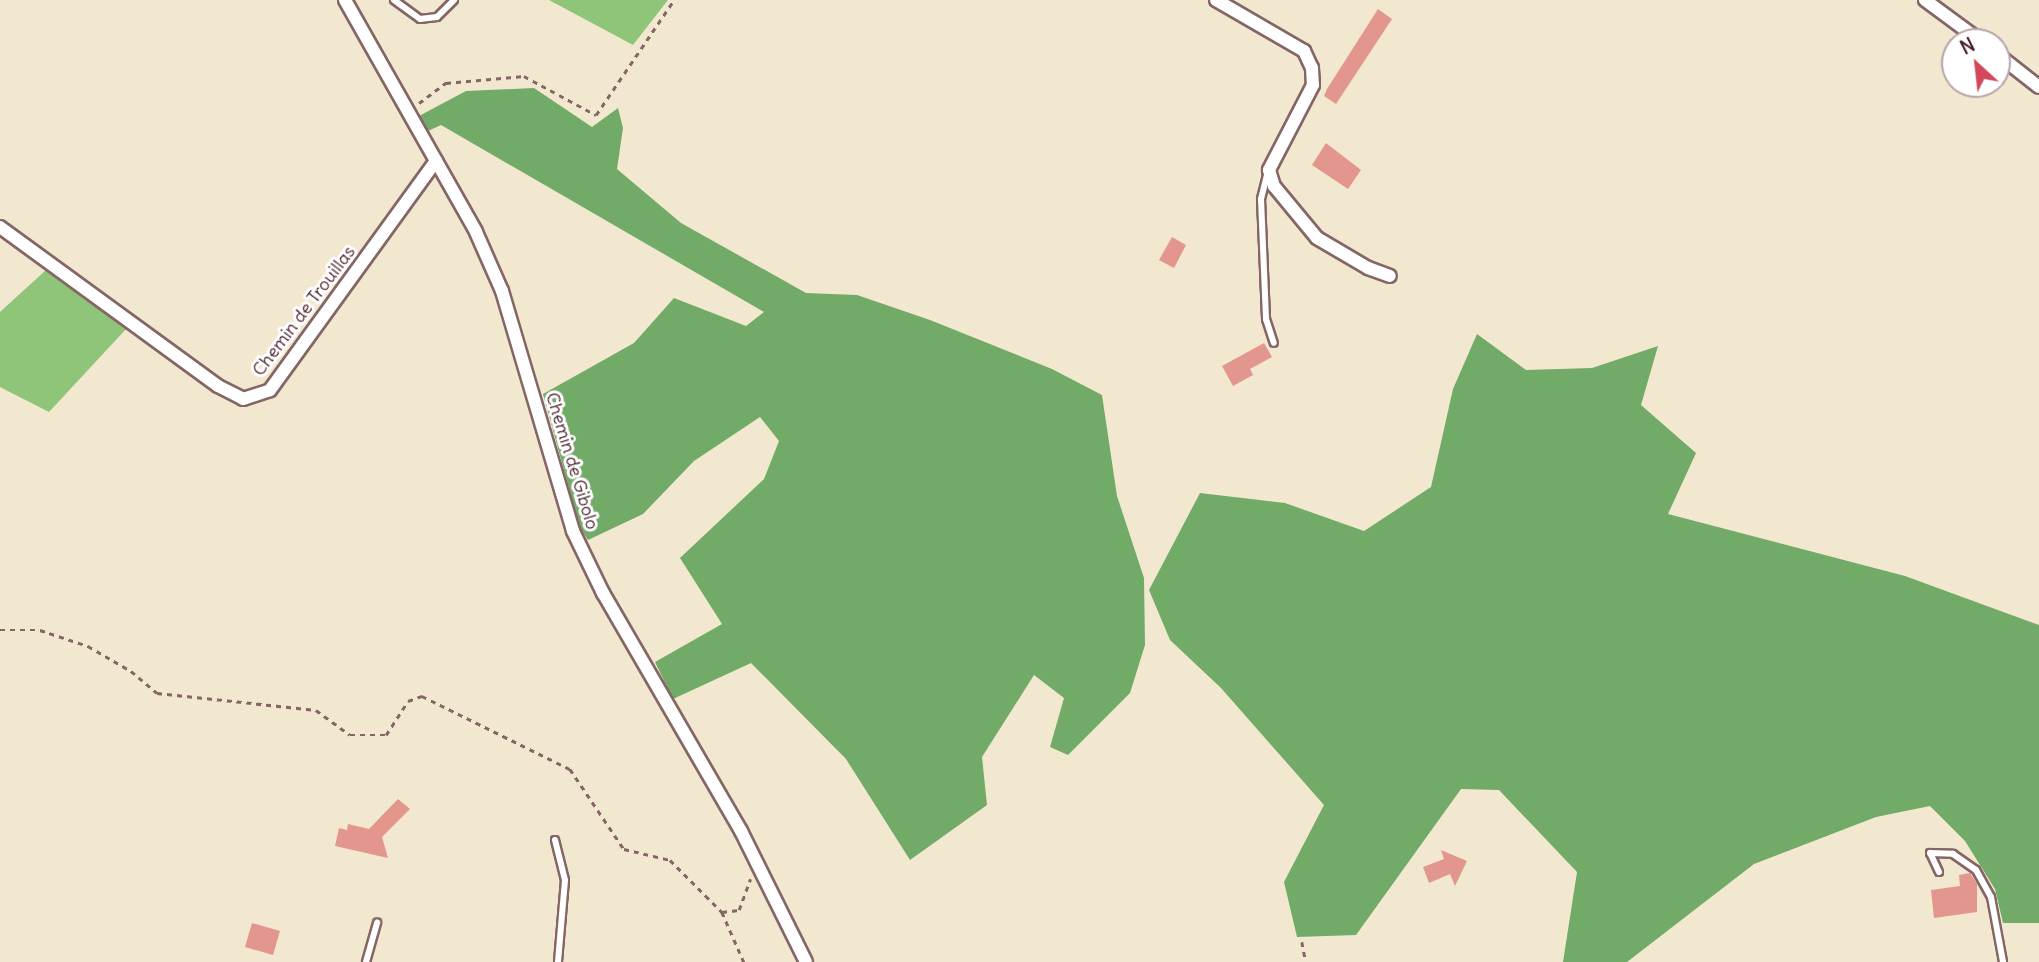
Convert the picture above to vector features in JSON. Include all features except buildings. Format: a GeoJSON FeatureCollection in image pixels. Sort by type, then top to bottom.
{"type":"FeatureCollection","features":[{"type":"Feature","properties":{"kind":"street","name":"Chemin de Gibolo"},"geometry":{"type":"LineString","coordinates":[[345,0],[476,232],[502,291],[573,531],[603,593],[756,861],[806,962]]}},
{"type":"Feature","properties":{"kind":"street"},"geometry":{"type":"LineString","coordinates":[[1216,0],[1304,51],[1312,68],[1313,85],[1269,170],[1274,186],[1317,238],[1368,268],[1390,276]]}},
{"type":"Feature","properties":{"kind":"street"},"geometry":{"type":"LineString","coordinates":[[1925,0],[1963,28]]}},
{"type":"Feature","properties":{"kind":"street"},"geometry":{"type":"LineString","coordinates":[[2011,65],[2039,87]]}},
{"type":"Feature","properties":{"kind":"street","name":"Chemin de Trouillas"},"geometry":{"type":"LineString","coordinates":[[1,232],[218,386],[243,399],[270,390],[436,161]]}},
{"type":"Feature","properties":{"kind":"lane"},"geometry":{"type":"LineString","coordinates":[[394,0],[420,19],[437,17],[454,0]]}},
{"type":"Feature","properties":{"kind":"lane"},"geometry":{"type":"LineString","coordinates":[[1269,170],[1261,199],[1266,319],[1274,343]]}},
{"type":"Feature","properties":{"kind":"lane"},"geometry":{"type":"LineString","coordinates":[[555,840],[565,880],[558,962]]}},
{"type":"Feature","properties":{"kind":"lane"},"geometry":{"type":"LineString","coordinates":[[1939,872],[1930,853],[1953,854],[1976,870],[1991,897],[2003,962]]}},
{"type":"Feature","properties":{"kind":"lane"},"geometry":{"type":"LineString","coordinates":[[366,962],[377,923]]}},
{"type":"Feature","properties":{"kind":"path"},"geometry":{"type":"LineString","coordinates":[[408,111],[446,83],[524,76],[596,115],[674,0]]}},
{"type":"Feature","properties":{"kind":"path"},"geometry":{"type":"LineString","coordinates":[[0,630],[40,630],[88,646],[131,671],[158,693],[316,710],[350,736],[386,735],[408,701],[422,696],[570,769],[624,849],[670,860],[722,912],[744,962]]}},
{"type":"Feature","properties":{"kind":"path"},"geometry":{"type":"LineString","coordinates":[[722,912],[739,910],[756,861]]}},
{"type":"Feature","properties":{"kind":"path"},"geometry":{"type":"LineString","coordinates":[[1303,942],[1306,962]]}},
{"type":"Feature","properties":{"kind":"green space"},"geometry":{"type":"Polygon","coordinates":[[[549,0],[668,0],[633,45],[549,0]]]}},
{"type":"Feature","properties":{"kind":"green space"},"geometry":{"type":"Polygon","coordinates":[[[534,88],[592,127],[618,108],[623,128],[617,169],[681,223],[806,293],[857,295],[930,320],[1052,369],[1102,395],[1117,496],[1144,578],[1145,645],[1130,693],[1068,755],[1050,747],[1064,698],[1034,675],[982,757],[987,805],[910,860],[846,759],[751,663],[673,699],[655,662],[722,624],[680,558],[764,479],[779,441],[760,417],[694,461],[643,514],[588,540],[580,528],[543,394],[634,343],[674,298],[746,326],[764,312],[441,125],[428,131],[419,116],[466,91],[534,88]]]}},
{"type":"Feature","properties":{"kind":"green space"},"geometry":{"type":"Polygon","coordinates":[[[46,270],[127,328],[49,412],[0,387],[0,312],[46,270]]]}},
{"type":"Feature","properties":{"kind":"green space"},"geometry":{"type":"Polygon","coordinates":[[[1477,334],[1526,370],[1592,368],[1658,346],[1641,405],[1696,453],[1668,514],[1905,576],[2039,625],[2039,923],[2003,923],[1995,889],[1965,841],[1930,806],[1876,817],[1754,864],[1627,962],[1563,962],[1577,872],[1499,790],[1461,789],[1356,935],[1297,937],[1284,882],[1324,805],[1221,688],[1170,640],[1149,590],[1200,493],[1285,503],[1364,531],[1431,487],[1453,389],[1477,334]]]}}]}
